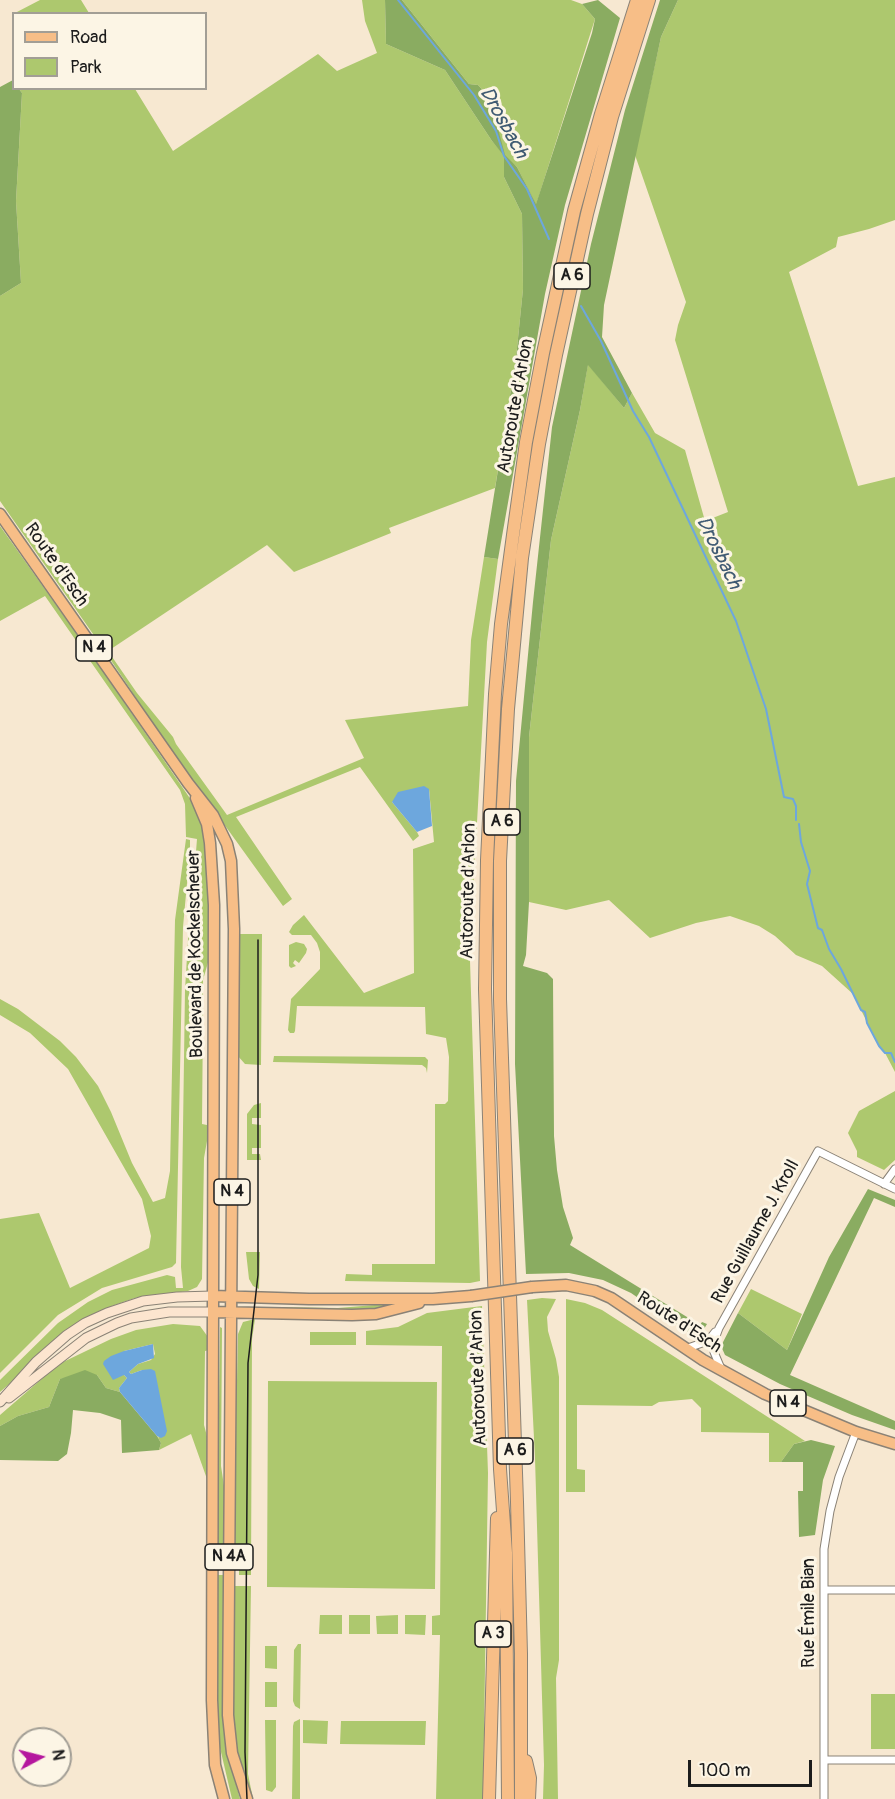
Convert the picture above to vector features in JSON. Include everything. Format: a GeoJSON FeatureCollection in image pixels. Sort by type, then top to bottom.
{"type":"FeatureCollection","features":[{"type":"Feature","properties":{"kind":"highway","name":"Autoroute d'Arlon"},"geometry":{"type":"LineString","coordinates":[[508,1799],[509,1688],[506,1553],[500,1469],[485,989],[490,768],[501,624],[526,442],[574,211],[601,114],[637,0]]}},
{"type":"Feature","properties":{"kind":"highway","name":"Autoroute d'Arlon"},"geometry":{"type":"LineString","coordinates":[[521,1799],[522,1739],[517,1502],[500,999],[500,861],[509,688],[522,558],[555,355],[592,192],[612,117],[650,0]]}},
{"type":"Feature","properties":{"kind":"highway","name":"A 3"},"geometry":{"type":"LineString","coordinates":[[489,1799],[495,1555],[500,1469]]}},
{"type":"Feature","properties":{"kind":"highway"},"geometry":{"type":"LineString","coordinates":[[501,1799],[509,1688]]}},
{"type":"Feature","properties":{"kind":"highway","name":"A 6"},"geometry":{"type":"LineString","coordinates":[[522,1739],[530,1778],[529,1799]]}},
{"type":"Feature","properties":{"kind":"main road","name":"Route d'Esch"},"geometry":{"type":"LineString","coordinates":[[0,514],[188,783]]}},
{"type":"Feature","properties":{"kind":"main road","name":"Boulevard de Kockelscheuer"},"geometry":{"type":"LineString","coordinates":[[188,783],[207,824],[213,874],[213,1743],[215,1765],[224,1799]]}},
{"type":"Feature","properties":{"kind":"main road","name":"Boulevard de Kockelscheuer"},"geometry":{"type":"LineString","coordinates":[[188,783],[203,800],[221,829],[229,853],[233,880],[228,1715],[232,1753],[247,1799]]}},
{"type":"Feature","properties":{"kind":"main road","name":"Route d'Esch"},"geometry":{"type":"LineString","coordinates":[[213,1296],[270,1299],[434,1299],[566,1285],[595,1291],[611,1298],[685,1349],[765,1394],[856,1431],[895,1444]]}},
{"type":"Feature","properties":{"kind":"main road"},"geometry":{"type":"LineString","coordinates":[[0,1403],[36,1362],[67,1335],[107,1312],[143,1301],[213,1296]]}},
{"type":"Feature","properties":{"kind":"main road","name":"Route d'Esch"},"geometry":{"type":"LineString","coordinates":[[213,1312],[376,1314],[434,1299]]}},
{"type":"Feature","properties":{"kind":"main road"},"geometry":{"type":"LineString","coordinates":[[0,1403],[86,1338],[117,1323],[131,1318],[169,1312],[213,1312]]}},
{"type":"Feature","properties":{"kind":"street","name":"Rue Guillaume J. Kroll"},"geometry":{"type":"LineString","coordinates":[[722,1371],[713,1344],[719,1328],[818,1151],[895,1189]]}},
{"type":"Feature","properties":{"kind":"street"},"geometry":{"type":"LineString","coordinates":[[884,1184],[895,1169]]}},
{"type":"Feature","properties":{"kind":"street","name":"Rue Guillaume J. Kroll"},"geometry":{"type":"LineString","coordinates":[[685,1349],[708,1341],[719,1328]]}},
{"type":"Feature","properties":{"kind":"street","name":"Rue Émile Bian"},"geometry":{"type":"LineString","coordinates":[[824,1799],[826,1528],[839,1477],[856,1431]]}},
{"type":"Feature","properties":{"kind":"street"},"geometry":{"type":"LineString","coordinates":[[824,1590],[895,1590]]}},
{"type":"Feature","properties":{"kind":"street"},"geometry":{"type":"LineString","coordinates":[[824,1760],[895,1760]]}},
{"type":"Feature","properties":{"kind":"green space"},"geometry":{"type":"Polygon","coordinates":[[[40,0],[81,0],[88,12],[17,12],[40,0]]]}},
{"type":"Feature","properties":{"kind":"green space"},"geometry":{"type":"Polygon","coordinates":[[[362,0],[385,0],[386,44],[445,70],[492,141],[504,155],[490,98],[478,85],[469,84],[402,0],[571,0],[582,4],[595,19],[536,205],[517,167],[504,156],[504,177],[522,214],[523,289],[516,358],[495,488],[389,528],[391,533],[294,572],[267,545],[108,651],[137,693],[173,737],[227,815],[364,758],[345,720],[468,706],[471,640],[484,557],[498,559],[487,642],[470,961],[480,1281],[470,1283],[345,1281],[346,1274],[372,1275],[372,1264],[435,1264],[435,1104],[445,1104],[448,1101],[449,1057],[446,1038],[426,1034],[425,1007],[297,1006],[295,1031],[290,1033],[288,1030],[291,999],[320,969],[320,952],[311,935],[292,935],[289,932],[304,915],[364,993],[414,973],[413,849],[434,842],[429,789],[392,802],[417,832],[419,836],[413,841],[360,767],[236,817],[292,899],[283,906],[177,759],[106,653],[107,651],[0,501],[0,296],[21,283],[16,201],[22,93],[20,90],[136,90],[173,151],[318,54],[337,71],[377,53],[365,21],[362,0]]]}},
{"type":"Feature","properties":{"kind":"green space"},"geometry":{"type":"Polygon","coordinates":[[[385,0],[402,0],[469,84],[478,85],[490,98],[505,155],[517,167],[536,204],[592,33],[595,19],[582,4],[598,0],[620,18],[565,205],[545,294],[498,559],[484,557],[516,358],[523,289],[522,214],[504,177],[504,156],[445,70],[386,44],[385,0]]]}},
{"type":"Feature","properties":{"kind":"green space"},"geometry":{"type":"Polygon","coordinates":[[[660,0],[678,0],[661,37],[604,305],[602,337],[632,393],[624,408],[588,365],[551,540],[529,737],[529,902],[526,955],[523,966],[547,973],[553,979],[554,1136],[563,1207],[573,1238],[570,1245],[700,1325],[702,1322],[707,1324],[704,1329],[691,1334],[631,1293],[603,1280],[569,1273],[526,1274],[515,1064],[516,781],[552,427],[591,244],[625,110],[660,0]]]}},
{"type":"Feature","properties":{"kind":"green space"},"geometry":{"type":"Polygon","coordinates":[[[678,0],[895,0],[895,220],[838,237],[836,247],[789,272],[858,486],[895,477],[895,1072],[853,994],[822,966],[796,955],[775,936],[759,926],[730,916],[696,923],[650,938],[609,900],[566,910],[529,902],[526,764],[551,540],[588,364],[624,408],[632,393],[655,433],[685,450],[705,521],[728,512],[675,340],[686,302],[635,155],[661,37],[678,0]]]}},
{"type":"Feature","properties":{"kind":"green space"},"geometry":{"type":"Polygon","coordinates":[[[12,81],[12,90],[20,90],[22,93],[16,201],[21,283],[0,296],[0,87],[12,81]]]}},
{"type":"Feature","properties":{"kind":"green space"},"geometry":{"type":"Polygon","coordinates":[[[0,526],[200,813],[209,866],[209,959],[203,980],[202,1124],[207,1125],[207,1141],[204,1158],[202,1279],[197,1287],[188,1291],[135,1298],[112,1306],[80,1322],[0,1392],[0,1380],[58,1323],[88,1302],[112,1290],[167,1275],[175,1277],[176,1288],[183,1288],[181,1267],[185,990],[189,923],[200,917],[200,909],[192,902],[197,839],[186,837],[185,804],[180,790],[45,596],[0,621],[0,526]]]}},
{"type":"Feature","properties":{"kind":"green space"},"geometry":{"type":"Polygon","coordinates":[[[186,839],[190,840],[190,850],[183,927],[176,1263],[172,1267],[102,1288],[58,1315],[0,1373],[0,1219],[39,1213],[70,1288],[149,1248],[151,1236],[142,1199],[68,1069],[30,1033],[0,1015],[0,999],[18,1009],[60,1041],[76,1057],[98,1086],[132,1163],[153,1202],[165,1198],[170,1171],[175,920],[186,839]]]}},
{"type":"Feature","properties":{"kind":"green space"},"geometry":{"type":"Polygon","coordinates":[[[237,934],[262,934],[261,1065],[245,1064],[237,1055],[237,934]]]}},
{"type":"Feature","properties":{"kind":"green space"},"geometry":{"type":"Polygon","coordinates":[[[296,942],[304,944],[307,949],[299,963],[295,960],[293,963],[296,966],[291,968],[289,966],[289,945],[296,942]]]}},
{"type":"Feature","properties":{"kind":"green space"},"geometry":{"type":"Polygon","coordinates":[[[274,1056],[425,1057],[428,1060],[427,1073],[426,1068],[422,1065],[273,1062],[274,1056]]]}},
{"type":"Feature","properties":{"kind":"green space"},"geometry":{"type":"Polygon","coordinates":[[[895,1091],[895,1160],[884,1170],[857,1157],[857,1151],[848,1133],[859,1111],[895,1091]]]}},
{"type":"Feature","properties":{"kind":"green space"},"geometry":{"type":"Polygon","coordinates":[[[261,1103],[261,1118],[252,1118],[252,1124],[261,1125],[261,1148],[252,1148],[252,1154],[260,1154],[261,1160],[247,1160],[247,1114],[254,1105],[261,1103]]]}},
{"type":"Feature","properties":{"kind":"green space"},"geometry":{"type":"Polygon","coordinates":[[[868,1189],[895,1200],[895,1207],[874,1198],[790,1375],[895,1421],[895,1430],[852,1415],[780,1384],[725,1355],[721,1346],[738,1313],[787,1350],[829,1257],[868,1189]]]}},
{"type":"Feature","properties":{"kind":"green space"},"geometry":{"type":"Polygon","coordinates":[[[246,1252],[260,1252],[259,1289],[253,1286],[249,1279],[246,1252]]]}},
{"type":"Feature","properties":{"kind":"green space"},"geometry":{"type":"Polygon","coordinates":[[[751,1289],[802,1314],[787,1350],[738,1313],[751,1289]]]}},
{"type":"Feature","properties":{"kind":"green space"},"geometry":{"type":"Polygon","coordinates":[[[556,1299],[547,1317],[559,1377],[559,1660],[556,1678],[558,1799],[543,1799],[535,1458],[527,1300],[556,1299]]]}},
{"type":"Feature","properties":{"kind":"green space"},"geometry":{"type":"Polygon","coordinates":[[[566,1299],[602,1310],[805,1441],[794,1444],[781,1462],[769,1462],[769,1433],[701,1432],[701,1408],[692,1399],[659,1402],[652,1406],[577,1405],[577,1469],[585,1470],[585,1492],[566,1492],[566,1299]]]}},
{"type":"Feature","properties":{"kind":"green space"},"geometry":{"type":"Polygon","coordinates":[[[387,1304],[387,1307],[368,1310],[276,1310],[276,1307],[338,1308],[387,1304]]]}},
{"type":"Feature","properties":{"kind":"green space"},"geometry":{"type":"Polygon","coordinates":[[[482,1306],[488,1473],[483,1799],[436,1799],[440,1635],[432,1635],[432,1616],[440,1615],[442,1346],[366,1345],[366,1331],[398,1327],[427,1313],[482,1306]]]}},
{"type":"Feature","properties":{"kind":"green space"},"geometry":{"type":"Polygon","coordinates":[[[255,1319],[252,1339],[251,1575],[239,1575],[239,1565],[232,1564],[234,1402],[238,1334],[243,1322],[255,1319]]]}},
{"type":"Feature","properties":{"kind":"green space"},"geometry":{"type":"Polygon","coordinates":[[[173,1324],[200,1326],[208,1337],[210,1350],[205,1351],[204,1425],[208,1440],[209,1477],[207,1479],[191,1434],[159,1450],[161,1443],[157,1436],[159,1438],[142,1370],[131,1374],[129,1372],[138,1364],[151,1360],[155,1354],[153,1344],[124,1351],[124,1375],[127,1378],[119,1388],[120,1392],[106,1388],[97,1375],[60,1379],[49,1407],[18,1416],[0,1426],[0,1415],[59,1364],[111,1339],[136,1330],[173,1324]]]}},
{"type":"Feature","properties":{"kind":"green space"},"geometry":{"type":"Polygon","coordinates":[[[220,1327],[222,1328],[221,1466],[224,1486],[224,1564],[217,1564],[220,1327]]]}},
{"type":"Feature","properties":{"kind":"green space"},"geometry":{"type":"Polygon","coordinates":[[[310,1332],[356,1332],[356,1345],[310,1345],[310,1332]]]}},
{"type":"Feature","properties":{"kind":"green space"},"geometry":{"type":"Polygon","coordinates":[[[85,1370],[97,1375],[106,1388],[120,1392],[157,1436],[161,1443],[159,1450],[122,1453],[121,1420],[100,1413],[73,1410],[67,1454],[58,1461],[0,1460],[0,1426],[18,1416],[49,1407],[60,1379],[85,1370]]]}},
{"type":"Feature","properties":{"kind":"green space"},"geometry":{"type":"Polygon","coordinates":[[[268,1381],[437,1382],[435,1589],[267,1587],[268,1381]]]}},
{"type":"Feature","properties":{"kind":"green space"},"geometry":{"type":"Polygon","coordinates":[[[811,1440],[835,1446],[823,1480],[815,1535],[799,1537],[798,1491],[803,1491],[803,1462],[781,1462],[794,1444],[811,1440]]]}},
{"type":"Feature","properties":{"kind":"green space"},"geometry":{"type":"Polygon","coordinates":[[[217,1575],[224,1575],[224,1732],[240,1799],[232,1799],[217,1735],[217,1575]]]}},
{"type":"Feature","properties":{"kind":"green space"},"geometry":{"type":"Polygon","coordinates":[[[233,1586],[251,1586],[248,1774],[253,1799],[251,1799],[240,1768],[232,1725],[233,1586]]]}},
{"type":"Feature","properties":{"kind":"green space"},"geometry":{"type":"Polygon","coordinates":[[[320,1615],[342,1615],[342,1634],[319,1634],[320,1615]]]}},
{"type":"Feature","properties":{"kind":"green space"},"geometry":{"type":"Polygon","coordinates":[[[349,1615],[370,1615],[370,1634],[349,1634],[349,1615]]]}},
{"type":"Feature","properties":{"kind":"green space"},"geometry":{"type":"Polygon","coordinates":[[[398,1615],[398,1634],[377,1634],[376,1616],[398,1615]]]}},
{"type":"Feature","properties":{"kind":"green space"},"geometry":{"type":"Polygon","coordinates":[[[405,1615],[426,1615],[425,1635],[405,1634],[405,1615]]]}},
{"type":"Feature","properties":{"kind":"green space"},"geometry":{"type":"Polygon","coordinates":[[[298,1644],[301,1644],[300,1709],[293,1701],[294,1650],[298,1644]]]}},
{"type":"Feature","properties":{"kind":"green space"},"geometry":{"type":"Polygon","coordinates":[[[265,1646],[277,1646],[277,1669],[265,1668],[265,1646]]]}},
{"type":"Feature","properties":{"kind":"green space"},"geometry":{"type":"Polygon","coordinates":[[[265,1682],[277,1682],[277,1707],[265,1707],[265,1682]]]}},
{"type":"Feature","properties":{"kind":"green space"},"geometry":{"type":"Polygon","coordinates":[[[871,1694],[895,1694],[895,1749],[871,1749],[871,1694]]]}},
{"type":"Feature","properties":{"kind":"green space"},"geometry":{"type":"Polygon","coordinates":[[[300,1719],[300,1799],[292,1799],[293,1726],[294,1722],[300,1719]]]}},
{"type":"Feature","properties":{"kind":"green space"},"geometry":{"type":"Polygon","coordinates":[[[265,1720],[276,1720],[276,1787],[272,1792],[266,1790],[265,1720]]]}},
{"type":"Feature","properties":{"kind":"green space"},"geometry":{"type":"Polygon","coordinates":[[[303,1720],[328,1721],[327,1744],[303,1743],[303,1720]]]}},
{"type":"Feature","properties":{"kind":"green space"},"geometry":{"type":"Polygon","coordinates":[[[341,1721],[426,1721],[425,1745],[340,1744],[341,1721]]]}},
{"type":"Feature","properties":{"kind":"water"},"geometry":{"type":"Polygon","coordinates":[[[424,786],[429,789],[432,826],[417,832],[392,802],[398,792],[424,786]]]}},
{"type":"Feature","properties":{"kind":"water"},"geometry":{"type":"Polygon","coordinates":[[[153,1344],[154,1358],[138,1364],[129,1372],[131,1374],[151,1369],[155,1371],[167,1431],[161,1438],[120,1392],[119,1388],[127,1378],[124,1375],[113,1380],[103,1364],[111,1356],[153,1344]]]}},
{"type":"Feature","properties":{"kind":"waterway","name":"Drosbach"},"geometry":{"type":"LineString","coordinates":[[398,0],[474,95],[496,131],[504,156],[527,189],[549,239]]}},
{"type":"Feature","properties":{"kind":"waterway","name":"Drosbach"},"geometry":{"type":"LineString","coordinates":[[581,306],[601,341],[633,411],[649,437],[736,621],[766,709],[784,797],[793,799],[796,806],[796,820]]}},
{"type":"Feature","properties":{"kind":"waterway","name":"Drosbach"},"geometry":{"type":"LineString","coordinates":[[799,824],[801,842],[810,871],[807,884],[818,928],[822,930],[829,949],[861,1010],[865,1012],[867,1023],[879,1046],[885,1053],[891,1053],[895,1062]]}},
{"type":"Feature","properties":{"kind":"tram line"},"geometry":{"type":"LineString","coordinates":[[247,1799],[245,1752],[248,1363],[258,1275],[258,940]]}}]}
